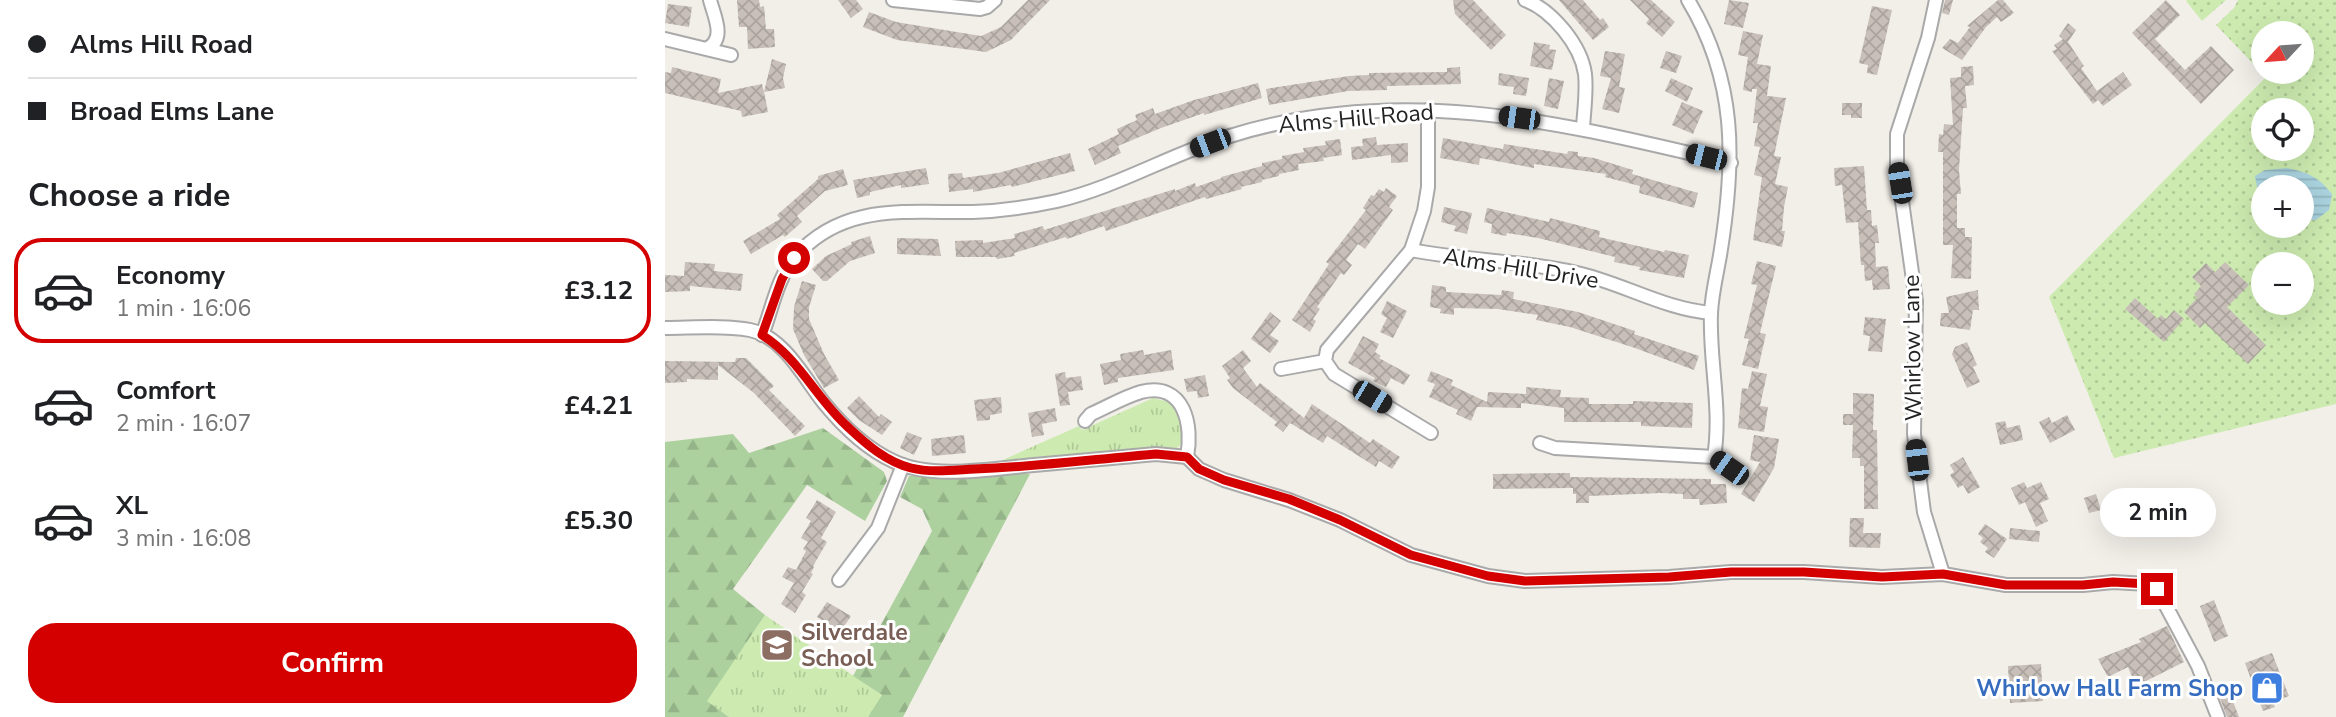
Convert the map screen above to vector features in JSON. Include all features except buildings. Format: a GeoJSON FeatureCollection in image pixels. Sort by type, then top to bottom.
{"type":"FeatureCollection","features":[{"type":"Feature","properties":{"kind":"street"},"geometry":{"type":"LineString","coordinates":[[708,48],[717,39],[718,32],[710,0]]}},
{"type":"Feature","properties":{"kind":"street"},"geometry":{"type":"LineString","coordinates":[[893,0],[979,9],[987,7],[995,0]]}},
{"type":"Feature","properties":{"kind":"street"},"geometry":{"type":"LineString","coordinates":[[1525,0],[1561,27],[1582,61],[1586,85],[1583,128]]}},
{"type":"Feature","properties":{"kind":"street"},"geometry":{"type":"LineString","coordinates":[[1688,0],[1711,48],[1721,80],[1731,138],[1731,163],[1711,313],[1717,418],[1714,457]]}},
{"type":"Feature","properties":{"kind":"street","name":"Whirlow Lane"},"geometry":{"type":"LineString","coordinates":[[1936,0],[1928,38],[1897,134],[1897,166],[1916,301],[1914,434],[1924,512],[1943,574]]}},
{"type":"Feature","properties":{"kind":"street"},"geometry":{"type":"LineString","coordinates":[[665,39],[731,55]]}},
{"type":"Feature","properties":{"kind":"street"},"geometry":{"type":"LineString","coordinates":[[1429,110],[1428,187],[1424,211],[1411,250],[1327,350],[1325,361],[1334,374],[1431,433]]}},
{"type":"Feature","properties":{"kind":"street","name":"Alms Hill Road"},"geometry":{"type":"LineString","coordinates":[[762,335],[782,279],[794,258],[832,228],[855,217],[887,212],[983,211],[1034,205],[1099,189],[1206,144],[1277,124],[1320,117],[1429,110],[1497,115],[1583,128],[1731,163]]}},
{"type":"Feature","properties":{"kind":"street","name":"Alms Hill Drive"},"geometry":{"type":"LineString","coordinates":[[1411,250],[1575,273],[1611,282],[1693,312],[1711,313]]}},
{"type":"Feature","properties":{"kind":"street"},"geometry":{"type":"LineString","coordinates":[[665,328],[738,328],[762,335],[785,353],[846,427],[890,460],[904,465],[935,471],[993,469],[1156,454],[1187,457],[1199,469],[1224,480],[1289,499],[1340,520],[1411,555],[1488,576],[1525,581],[1669,577],[1731,572],[1804,572],[1882,577],[1943,574],[2006,585],[2083,585],[2113,582],[2148,584],[2157,589],[2198,666],[2218,717]]}},
{"type":"Feature","properties":{"kind":"street"},"geometry":{"type":"LineString","coordinates":[[1280,369],[1325,361]]}},
{"type":"Feature","properties":{"kind":"street"},"geometry":{"type":"LineString","coordinates":[[1085,421],[1091,414],[1142,392],[1156,391],[1168,395],[1185,409],[1190,438],[1187,457]]}},
{"type":"Feature","properties":{"kind":"street"},"geometry":{"type":"LineString","coordinates":[[1540,443],[1555,448],[1714,457],[1729,468]]}},
{"type":"Feature","properties":{"kind":"street"},"geometry":{"type":"LineString","coordinates":[[839,580],[878,528],[904,465]]}},
{"type":"Feature","properties":{"kind":"green space"},"geometry":{"type":"Polygon","coordinates":[[[2187,0],[2226,0],[2202,21],[2187,0]]]}},
{"type":"Feature","properties":{"kind":"green space"},"geometry":{"type":"Polygon","coordinates":[[[2238,0],[2336,0],[2336,404],[2114,458],[2049,297],[2259,84],[2314,84],[2314,21],[2251,21],[2251,61],[2216,25],[2234,8],[2238,0]]]}},
{"type":"Feature","properties":{"kind":"green space"},"geometry":{"type":"Polygon","coordinates":[[[1153,398],[1169,402],[1182,416],[1182,444],[1174,450],[996,463],[1079,426],[1082,430],[1153,398]]]}},
{"type":"Feature","properties":{"kind":"green space"},"geometry":{"type":"Polygon","coordinates":[[[823,428],[884,472],[887,481],[865,521],[807,485],[733,589],[765,615],[707,701],[729,717],[665,717],[665,442],[733,434],[749,453],[823,428]]]}},
{"type":"Feature","properties":{"kind":"green space"},"geometry":{"type":"Polygon","coordinates":[[[1030,474],[903,717],[868,717],[882,695],[853,676],[932,531],[922,509],[900,497],[909,476],[1030,474]]]}},
{"type":"Feature","properties":{"kind":"green space","name":"Silverdale School"},"geometry":{"type":"Polygon","coordinates":[[[765,615],[883,696],[868,717],[729,717],[706,701],[765,615]]]}},
{"type":"Feature","properties":{"kind":"water"},"geometry":{"type":"Polygon","coordinates":[[[2287,168],[2310,175],[2257,175],[2265,170],[2287,168]]]}},
{"type":"Feature","properties":{"kind":"water"},"geometry":{"type":"Polygon","coordinates":[[[2314,177],[2332,194],[2329,210],[2316,220],[2314,177]]]}},
{"type":"Feature","properties":{"kind":"place","name":"Silverdale School"},"geometry":{"type":"Point","coordinates":[777,645]}},
{"type":"Feature","properties":{"kind":"place","name":"Whirlow Hall Farm Shop"},"geometry":{"type":"Point","coordinates":[2267,688]}},
{"type":"Feature","properties":{"kind":"route"},"geometry":{"type":"LineString","coordinates":[[794,258],[782,279],[762,335],[785,353],[846,427],[890,460],[911,468],[935,471],[993,469],[1174,454],[1187,457],[1199,469],[1224,480],[1289,499],[1429,561],[1488,576],[1525,581],[1669,577],[1731,572],[1804,572],[1882,577],[1943,574],[2006,585],[2083,585],[2113,582],[2148,584],[2157,589]]}}]}
